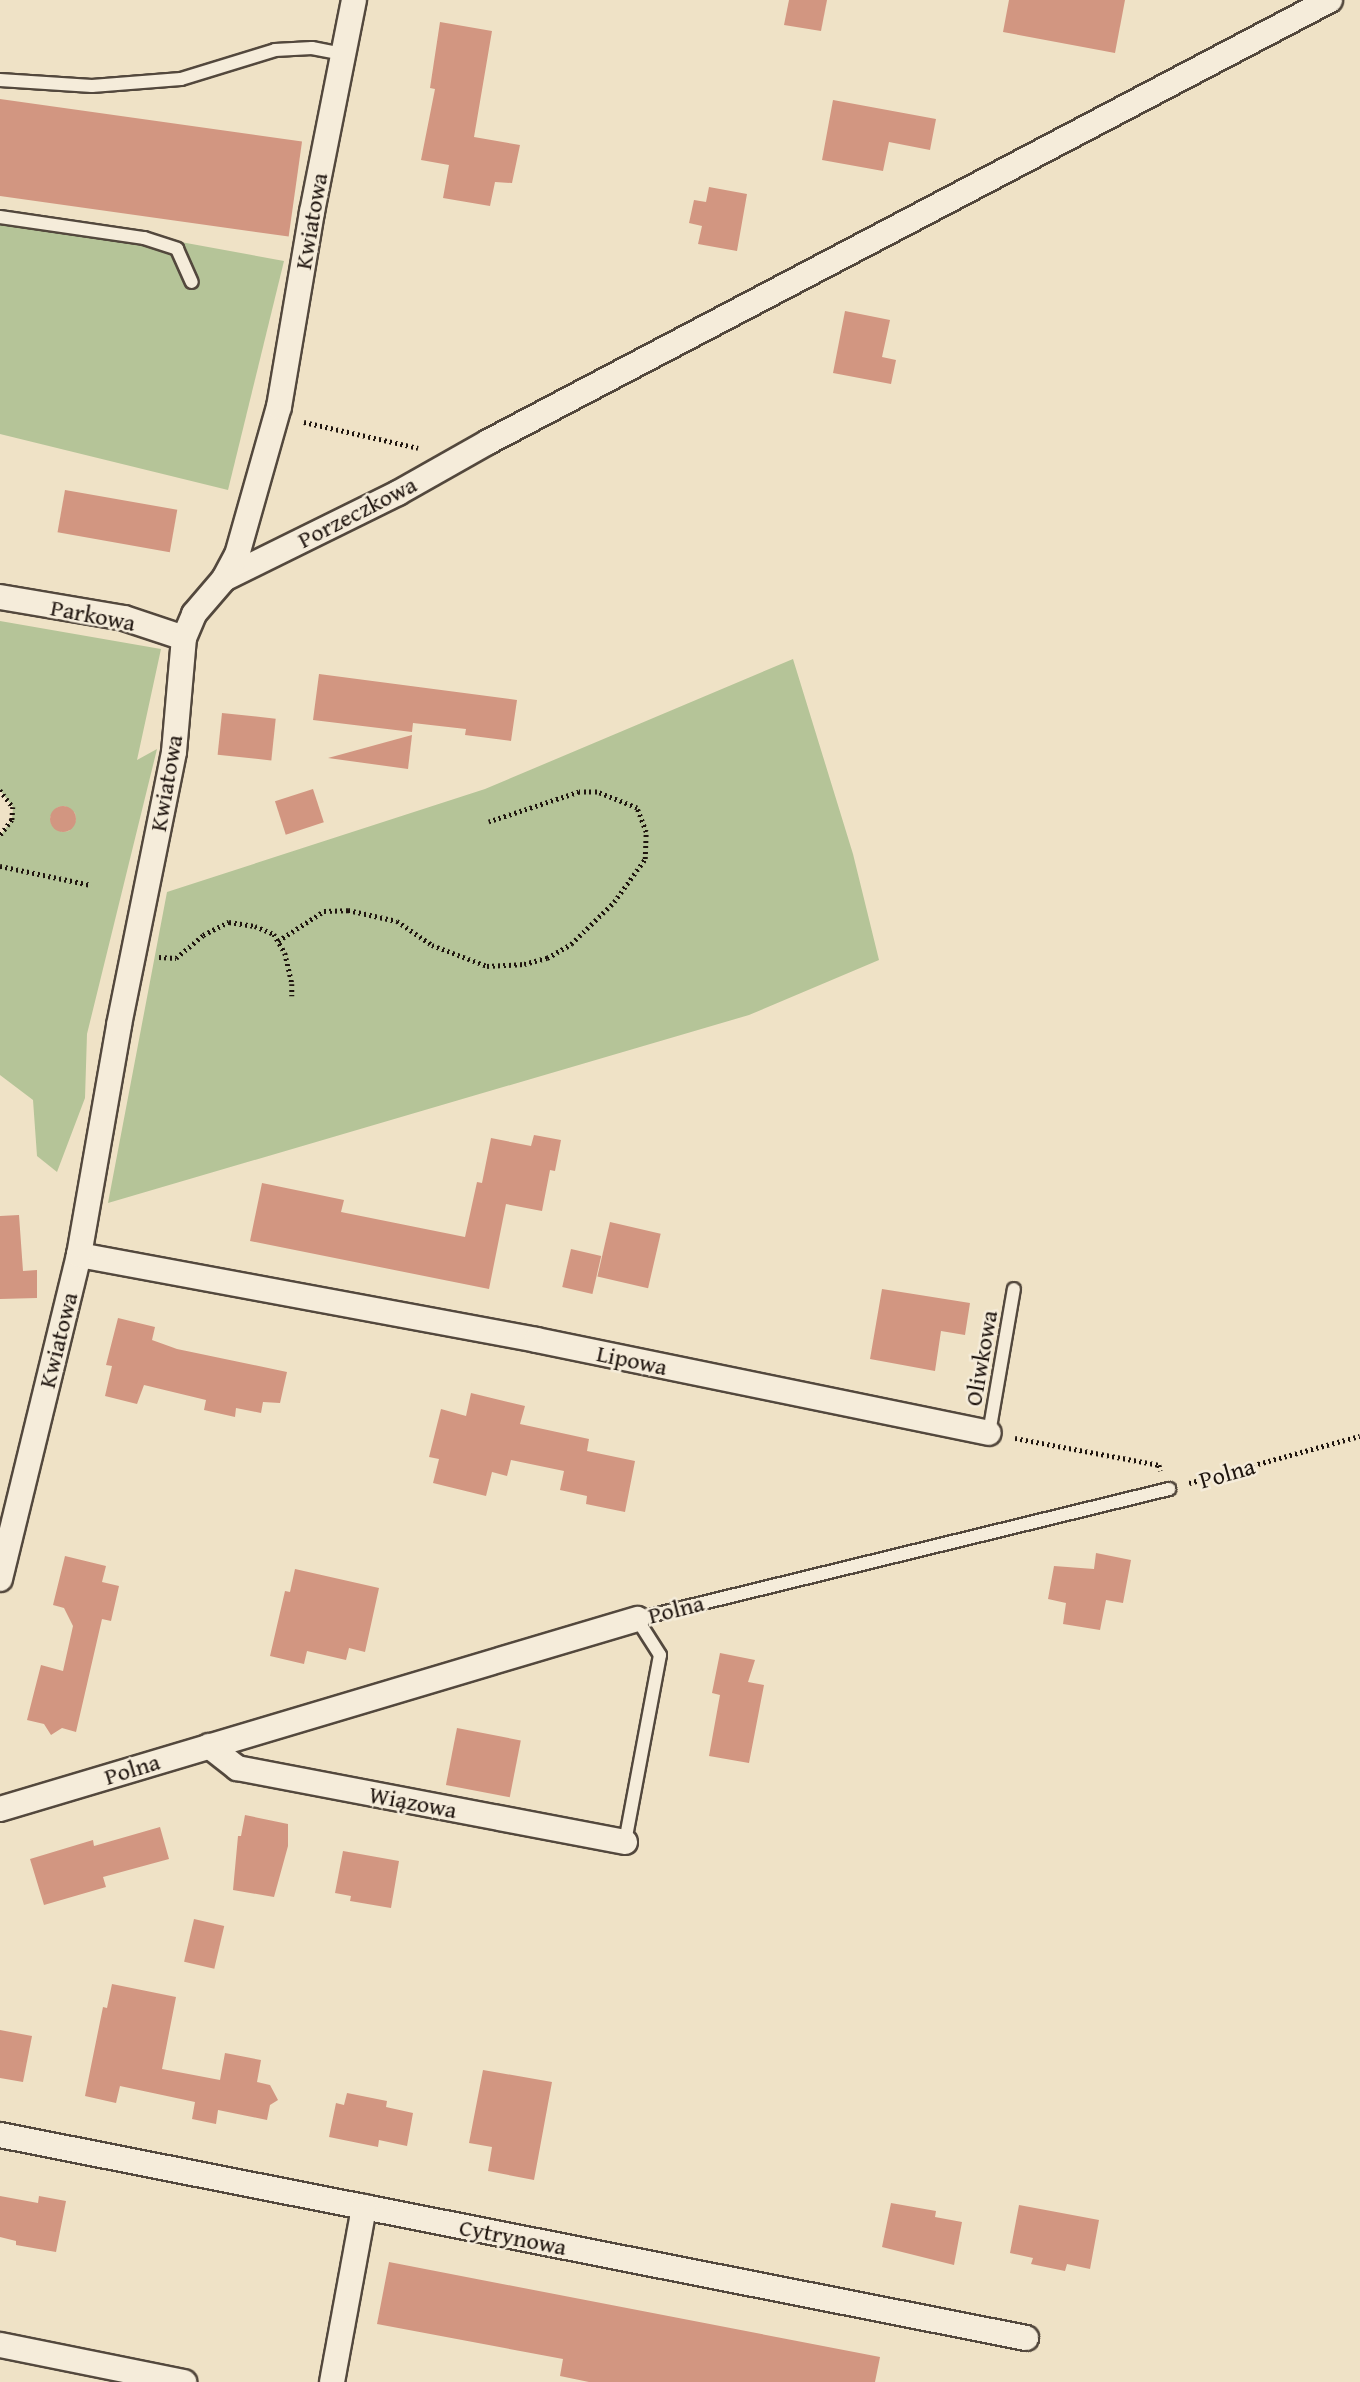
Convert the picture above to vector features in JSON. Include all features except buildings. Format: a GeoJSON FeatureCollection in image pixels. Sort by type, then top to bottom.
{"type":"FeatureCollection","features":[{"type":"Feature","properties":{"kind":"street","name":"Kwiatowa"},"geometry":{"type":"LineString","coordinates":[[0,1579],[79,1255],[134,952],[174,752],[184,638],[194,614],[224,579],[237,555],[276,416],[354,0]]}},
{"type":"Feature","properties":{"kind":"street","name":"Porzeczkowa"},"geometry":{"type":"LineString","coordinates":[[224,579],[398,493],[488,442],[1330,0]]}},
{"type":"Feature","properties":{"kind":"street","name":"Parkowa"},"geometry":{"type":"LineString","coordinates":[[0,597],[124,618],[184,638]]}},
{"type":"Feature","properties":{"kind":"street","name":"Lipowa"},"geometry":{"type":"LineString","coordinates":[[79,1255],[522,1338],[989,1433]]}},
{"type":"Feature","properties":{"kind":"street","name":"Polna"},"geometry":{"type":"LineString","coordinates":[[0,1809],[637,1619]]}},
{"type":"Feature","properties":{"kind":"street","name":"Wiązowa"},"geometry":{"type":"LineString","coordinates":[[209,1746],[237,1768],[625,1842]]}},
{"type":"Feature","properties":{"kind":"street","name":"Cytrynowa"},"geometry":{"type":"LineString","coordinates":[[0,2135],[1026,2338]]}},
{"type":"Feature","properties":{"kind":"street"},"geometry":{"type":"LineString","coordinates":[[331,2382],[365,2207]]}},
{"type":"Feature","properties":{"kind":"street"},"geometry":{"type":"LineString","coordinates":[[0,2345],[184,2382]]}},
{"type":"Feature","properties":{"kind":"lane"},"geometry":{"type":"LineString","coordinates":[[0,80],[92,86],[181,79],[275,50],[312,48],[343,54]]}},
{"type":"Feature","properties":{"kind":"lane"},"geometry":{"type":"LineString","coordinates":[[0,217],[144,238],[177,249],[192,282]]}},
{"type":"Feature","properties":{"kind":"lane","name":"Oliwkowa"},"geometry":{"type":"LineString","coordinates":[[989,1433],[1014,1290]]}},
{"type":"Feature","properties":{"kind":"lane","name":"Polna"},"geometry":{"type":"LineString","coordinates":[[637,1619],[1169,1489]]}},
{"type":"Feature","properties":{"kind":"lane"},"geometry":{"type":"LineString","coordinates":[[625,1842],[660,1656],[637,1619]]}},
{"type":"Feature","properties":{"kind":"path"},"geometry":{"type":"LineString","coordinates":[[276,416],[460,458]]}},
{"type":"Feature","properties":{"kind":"path"},"geometry":{"type":"LineString","coordinates":[[0,790],[13,807],[12,820],[0,836]]}},
{"type":"Feature","properties":{"kind":"path"},"geometry":{"type":"LineString","coordinates":[[278,941],[324,911],[348,910],[397,921],[432,945],[487,966],[524,964],[547,958],[570,944],[614,902],[645,859],[646,832],[637,808],[597,792],[579,792],[489,822]]}},
{"type":"Feature","properties":{"kind":"path"},"geometry":{"type":"LineString","coordinates":[[0,866],[91,885]]}},
{"type":"Feature","properties":{"kind":"path"},"geometry":{"type":"LineString","coordinates":[[134,952],[176,958],[203,935],[229,922],[256,926],[274,934],[278,941],[290,973],[292,996]]}},
{"type":"Feature","properties":{"kind":"path"},"geometry":{"type":"LineString","coordinates":[[989,1433],[1158,1465],[1169,1489]]}},
{"type":"Feature","properties":{"kind":"path","name":"Polna"},"geometry":{"type":"LineString","coordinates":[[1169,1489],[1360,1436]]}},
{"type":"Feature","properties":{"kind":"green space"},"geometry":{"type":"Polygon","coordinates":[[[0,209],[284,261],[228,490],[0,434],[0,209]]]}},
{"type":"Feature","properties":{"kind":"green space"},"geometry":{"type":"Polygon","coordinates":[[[0,621],[161,649],[137,760],[157,749],[87,1034],[85,1098],[57,1172],[37,1156],[33,1100],[0,1075],[0,836],[12,820],[13,807],[0,790],[0,621]],[[65,806],[58,807],[50,817],[51,824],[62,832],[69,831],[76,820],[75,813],[65,806]]]}},
{"type":"Feature","properties":{"kind":"green space"},"geometry":{"type":"Polygon","coordinates":[[[793,659],[853,854],[879,960],[749,1015],[108,1203],[167,892],[485,789],[793,659]]]}}]}
